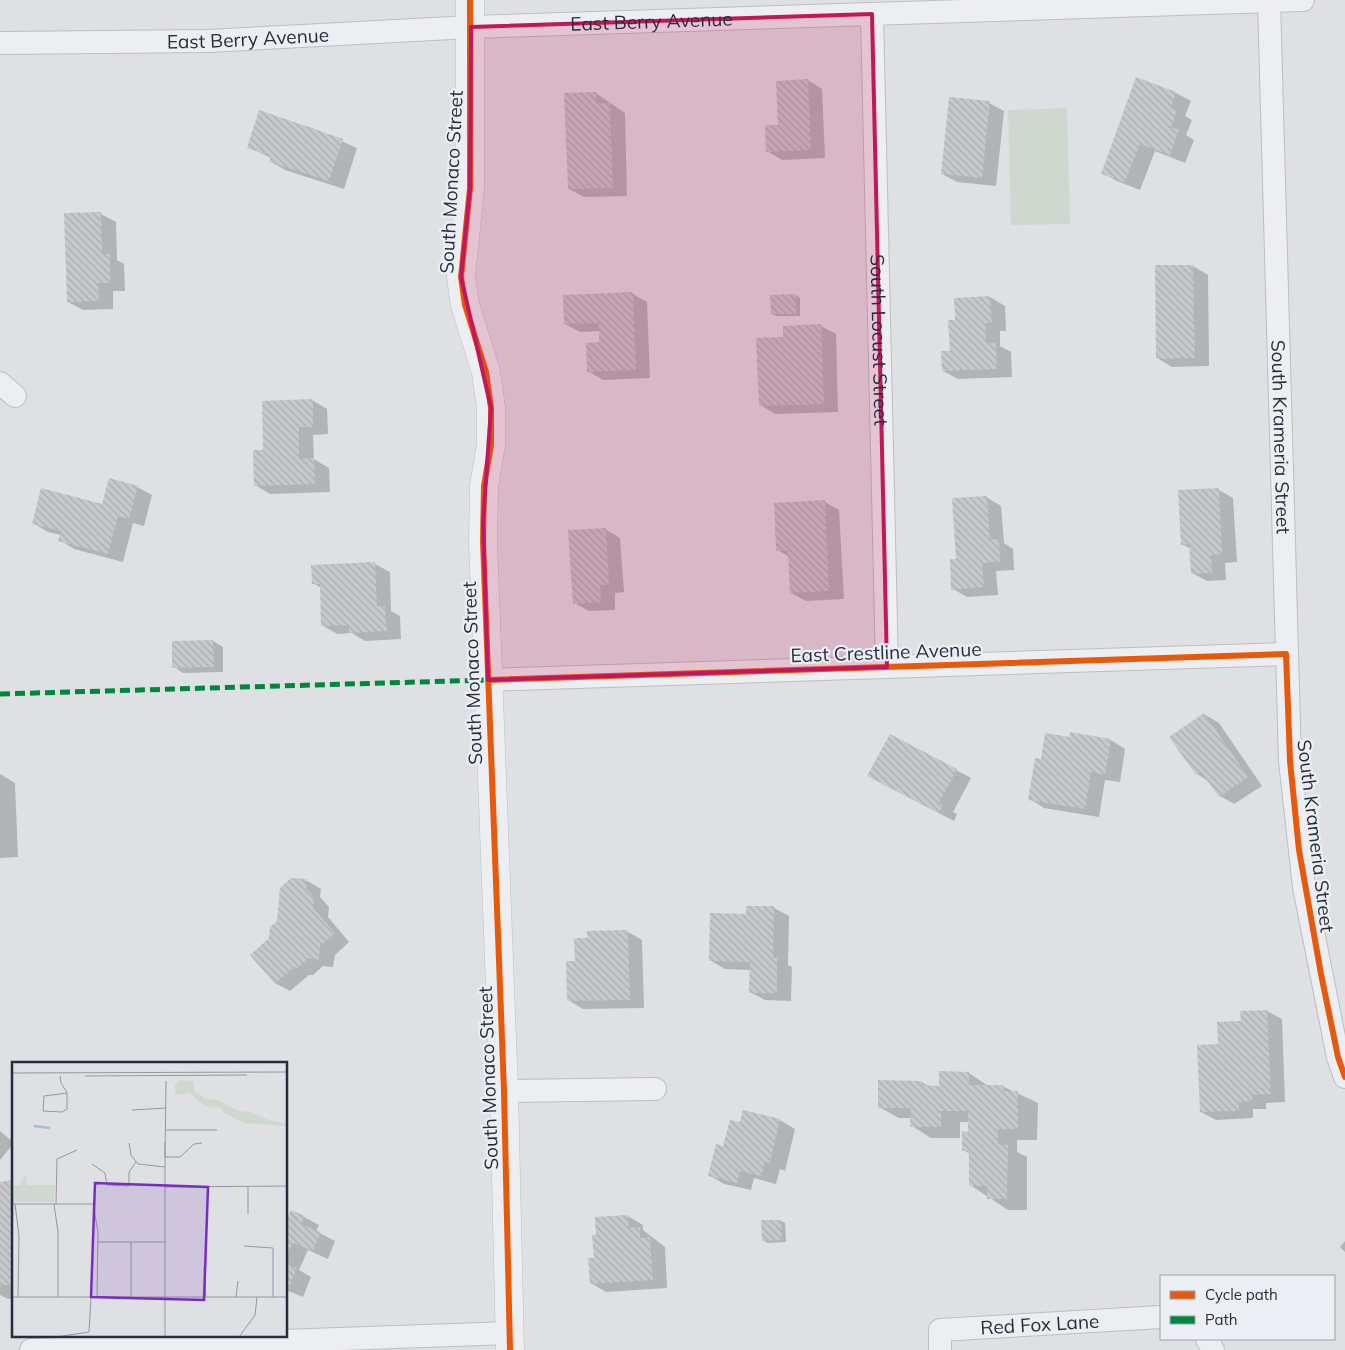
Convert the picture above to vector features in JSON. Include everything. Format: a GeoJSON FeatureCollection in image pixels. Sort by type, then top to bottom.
{"type":"FeatureCollection","features":[{"type":"Feature","properties":{"kind":"street","name":"South Monaco Street"},"geometry":{"type":"LineString","coordinates":[[470,0],[470,188],[461,277],[464,306],[486,372],[491,408],[491,445],[484,486],[483,522],[504,1091],[510,1342]]}},
{"type":"Feature","properties":{"kind":"street","name":"East Berry Avenue"},"geometry":{"type":"LineString","coordinates":[[0,43],[208,41],[471,27],[1303,0]]}},
{"type":"Feature","properties":{"kind":"street","name":"South Krameria Street"},"geometry":{"type":"LineString","coordinates":[[1269,1],[1290,761],[1299,850],[1338,1057],[1345,1077]]}},
{"type":"Feature","properties":{"kind":"street","name":"South Locust Street"},"geometry":{"type":"LineString","coordinates":[[872,14],[887,667]]}},
{"type":"Feature","properties":{"kind":"street","name":"East Crestline Avenue"},"geometry":{"type":"LineString","coordinates":[[488,680],[1286,654]]}},
{"type":"Feature","properties":{"kind":"street"},"geometry":{"type":"LineString","coordinates":[[504,1091],[655,1089]]}},
{"type":"Feature","properties":{"kind":"street","name":"Red Fox Lane"},"geometry":{"type":"LineString","coordinates":[[940,1350],[940,1330],[1160,1318]]}},
{"type":"Feature","properties":{"kind":"street"},"geometry":{"type":"LineString","coordinates":[[31,1350],[510,1342]]}},
{"type":"Feature","properties":{"kind":"highlighted area"},"geometry":{"type":"Polygon","coordinates":[[[872,14],[887,667],[488,680],[483,522],[491,408],[461,277],[470,188],[471,27],[872,14]]]}},
{"type":"Feature","properties":{"kind":"shaded area"},"geometry":{"type":"Polygon","coordinates":[[[1067,108],[1070,224],[1011,225],[1008,110],[1067,108]]]}},
{"type":"Feature","properties":{"kind":"building"},"geometry":{"type":"Polygon","coordinates":[[[1136,77],[1176,92],[1171,107],[1177,110],[1171,127],[1179,130],[1170,155],[1140,144],[1125,182],[1101,174],[1136,77]]]}},
{"type":"Feature","properties":{"kind":"building"},"geometry":{"type":"Polygon","coordinates":[[[808,79],[811,150],[766,152],[765,125],[778,125],[776,81],[808,79]]]}},
{"type":"Feature","properties":{"kind":"building"},"geometry":{"type":"Polygon","coordinates":[[[596,92],[596,104],[610,103],[613,188],[568,189],[564,93],[596,92]]]}},
{"type":"Feature","properties":{"kind":"building"},"geometry":{"type":"Polygon","coordinates":[[[949,97],[990,101],[982,178],[941,174],[949,97]]]}},
{"type":"Feature","properties":{"kind":"building"},"geometry":{"type":"Polygon","coordinates":[[[259,110],[343,139],[329,181],[269,162],[271,156],[247,148],[259,110]]]}},
{"type":"Feature","properties":{"kind":"building"},"geometry":{"type":"Polygon","coordinates":[[[101,212],[102,254],[110,254],[110,283],[98,283],[99,301],[67,302],[64,213],[101,212]]]}},
{"type":"Feature","properties":{"kind":"building"},"geometry":{"type":"Polygon","coordinates":[[[1155,265],[1193,265],[1195,358],[1156,359],[1155,265]]]}},
{"type":"Feature","properties":{"kind":"building"},"geometry":{"type":"Polygon","coordinates":[[[633,292],[636,370],[587,372],[586,343],[599,342],[599,323],[564,324],[563,295],[633,292]]]}},
{"type":"Feature","properties":{"kind":"building"},"geometry":{"type":"Polygon","coordinates":[[[796,294],[796,314],[771,314],[770,295],[796,294]]]}},
{"type":"Feature","properties":{"kind":"building"},"geometry":{"type":"Polygon","coordinates":[[[990,296],[992,323],[985,323],[986,343],[996,343],[997,369],[942,371],[941,351],[950,351],[948,320],[955,320],[954,298],[990,296]]]}},
{"type":"Feature","properties":{"kind":"building"},"geometry":{"type":"Polygon","coordinates":[[[821,324],[824,404],[759,406],[756,338],[783,337],[783,326],[821,324]]]}},
{"type":"Feature","properties":{"kind":"building"},"geometry":{"type":"Polygon","coordinates":[[[313,399],[313,427],[299,427],[299,459],[314,458],[315,484],[254,486],[253,450],[263,450],[262,401],[313,399]]]}},
{"type":"Feature","properties":{"kind":"building"},"geometry":{"type":"Polygon","coordinates":[[[109,478],[138,486],[129,519],[118,516],[108,554],[58,541],[61,531],[32,524],[41,488],[102,504],[109,478]]]}},
{"type":"Feature","properties":{"kind":"building"},"geometry":{"type":"Polygon","coordinates":[[[1219,488],[1222,554],[1211,555],[1212,573],[1191,574],[1189,544],[1181,545],[1178,490],[1219,488]]]}},
{"type":"Feature","properties":{"kind":"building"},"geometry":{"type":"Polygon","coordinates":[[[987,496],[990,539],[999,539],[1000,562],[982,563],[984,587],[951,590],[950,559],[956,559],[952,498],[987,496]]]}},
{"type":"Feature","properties":{"kind":"building"},"geometry":{"type":"Polygon","coordinates":[[[825,500],[829,591],[790,593],[788,551],[776,551],[774,503],[825,500]]]}},
{"type":"Feature","properties":{"kind":"building"},"geometry":{"type":"Polygon","coordinates":[[[606,528],[609,585],[600,585],[601,602],[573,604],[568,530],[606,528]]]}},
{"type":"Feature","properties":{"kind":"building"},"geometry":{"type":"Polygon","coordinates":[[[375,562],[377,606],[385,606],[387,631],[349,633],[349,625],[321,626],[320,584],[312,584],[311,565],[375,562]]]}},
{"type":"Feature","properties":{"kind":"building"},"geometry":{"type":"Polygon","coordinates":[[[213,640],[214,667],[172,668],[172,641],[213,640]]]}},
{"type":"Feature","properties":{"kind":"building"},"geometry":{"type":"Polygon","coordinates":[[[1204,713],[1248,777],[1219,797],[1201,772],[1196,775],[1169,737],[1204,713]]]}},
{"type":"Feature","properties":{"kind":"building"},"geometry":{"type":"Polygon","coordinates":[[[1070,732],[1111,739],[1105,775],[1091,772],[1085,809],[1028,800],[1035,758],[1041,759],[1045,733],[1069,737],[1070,732]]]}},
{"type":"Feature","properties":{"kind":"building"},"geometry":{"type":"Polygon","coordinates":[[[890,734],[957,769],[939,803],[943,805],[939,813],[867,776],[890,734]]]}},
{"type":"Feature","properties":{"kind":"building"},"geometry":{"type":"Polygon","coordinates":[[[291,878],[307,879],[306,888],[314,897],[313,908],[335,933],[320,946],[319,960],[308,958],[298,968],[294,967],[275,984],[250,955],[269,938],[270,927],[277,921],[280,888],[291,878]]]}},
{"type":"Feature","properties":{"kind":"building"},"geometry":{"type":"Polygon","coordinates":[[[746,906],[774,906],[773,958],[777,958],[777,993],[749,993],[750,962],[709,961],[710,913],[746,914],[746,906]]]}},
{"type":"Feature","properties":{"kind":"building"},"geometry":{"type":"Polygon","coordinates":[[[628,930],[630,1000],[567,1001],[566,961],[575,961],[574,938],[587,938],[587,931],[628,930]]]}},
{"type":"Feature","properties":{"kind":"building"},"geometry":{"type":"Polygon","coordinates":[[[1267,1010],[1271,1094],[1252,1095],[1252,1101],[1239,1102],[1239,1111],[1200,1112],[1197,1045],[1218,1044],[1217,1022],[1241,1021],[1240,1011],[1267,1010]]]}},
{"type":"Feature","properties":{"kind":"building"},"geometry":{"type":"Polygon","coordinates":[[[939,1071],[969,1072],[969,1085],[1003,1085],[1003,1091],[1018,1091],[1018,1129],[998,1129],[998,1144],[1008,1145],[1007,1199],[987,1199],[987,1186],[969,1186],[969,1151],[962,1151],[962,1131],[968,1132],[968,1111],[941,1111],[941,1127],[910,1127],[911,1108],[878,1108],[878,1080],[922,1081],[922,1085],[939,1086],[939,1071]]]}},
{"type":"Feature","properties":{"kind":"building"},"geometry":{"type":"Polygon","coordinates":[[[743,1110],[780,1119],[770,1163],[765,1162],[761,1176],[740,1171],[737,1183],[708,1176],[716,1144],[723,1146],[730,1120],[740,1122],[743,1110]]]}},
{"type":"Feature","properties":{"kind":"building"},"geometry":{"type":"Polygon","coordinates":[[[12,1180],[12,1284],[0,1286],[0,1182],[12,1180]]]}},
{"type":"Feature","properties":{"kind":"building"},"geometry":{"type":"Polygon","coordinates":[[[291,1210],[305,1216],[301,1224],[321,1232],[313,1251],[293,1243],[288,1254],[288,1217],[291,1210]]]}},
{"type":"Feature","properties":{"kind":"building"},"geometry":{"type":"Polygon","coordinates":[[[628,1215],[629,1228],[640,1227],[640,1238],[650,1237],[653,1280],[590,1284],[588,1258],[594,1258],[592,1235],[596,1235],[595,1217],[628,1215]]]}},
{"type":"Feature","properties":{"kind":"building"},"geometry":{"type":"Polygon","coordinates":[[[761,1220],[781,1220],[782,1240],[762,1241],[761,1220]]]}},
{"type":"Feature","properties":{"kind":"building"},"geometry":{"type":"Polygon","coordinates":[[[288,1264],[297,1268],[288,1290],[288,1264]]]}},
{"type":"Feature","properties":{"kind":"marked path"},"geometry":{"type":"LineString","coordinates":[[0,694],[488,680]]}},
{"type":"Feature","properties":{"kind":"cycle path"},"geometry":{"type":"LineString","coordinates":[[470,0],[470,188],[461,277],[465,305],[486,372],[491,408],[491,445],[484,486],[483,542],[504,1091],[510,1350]]}},
{"type":"Feature","properties":{"kind":"cycle path"},"geometry":{"type":"LineString","coordinates":[[488,680],[1286,654],[1290,761],[1299,850],[1321,974],[1338,1057],[1345,1077]]}}]}
